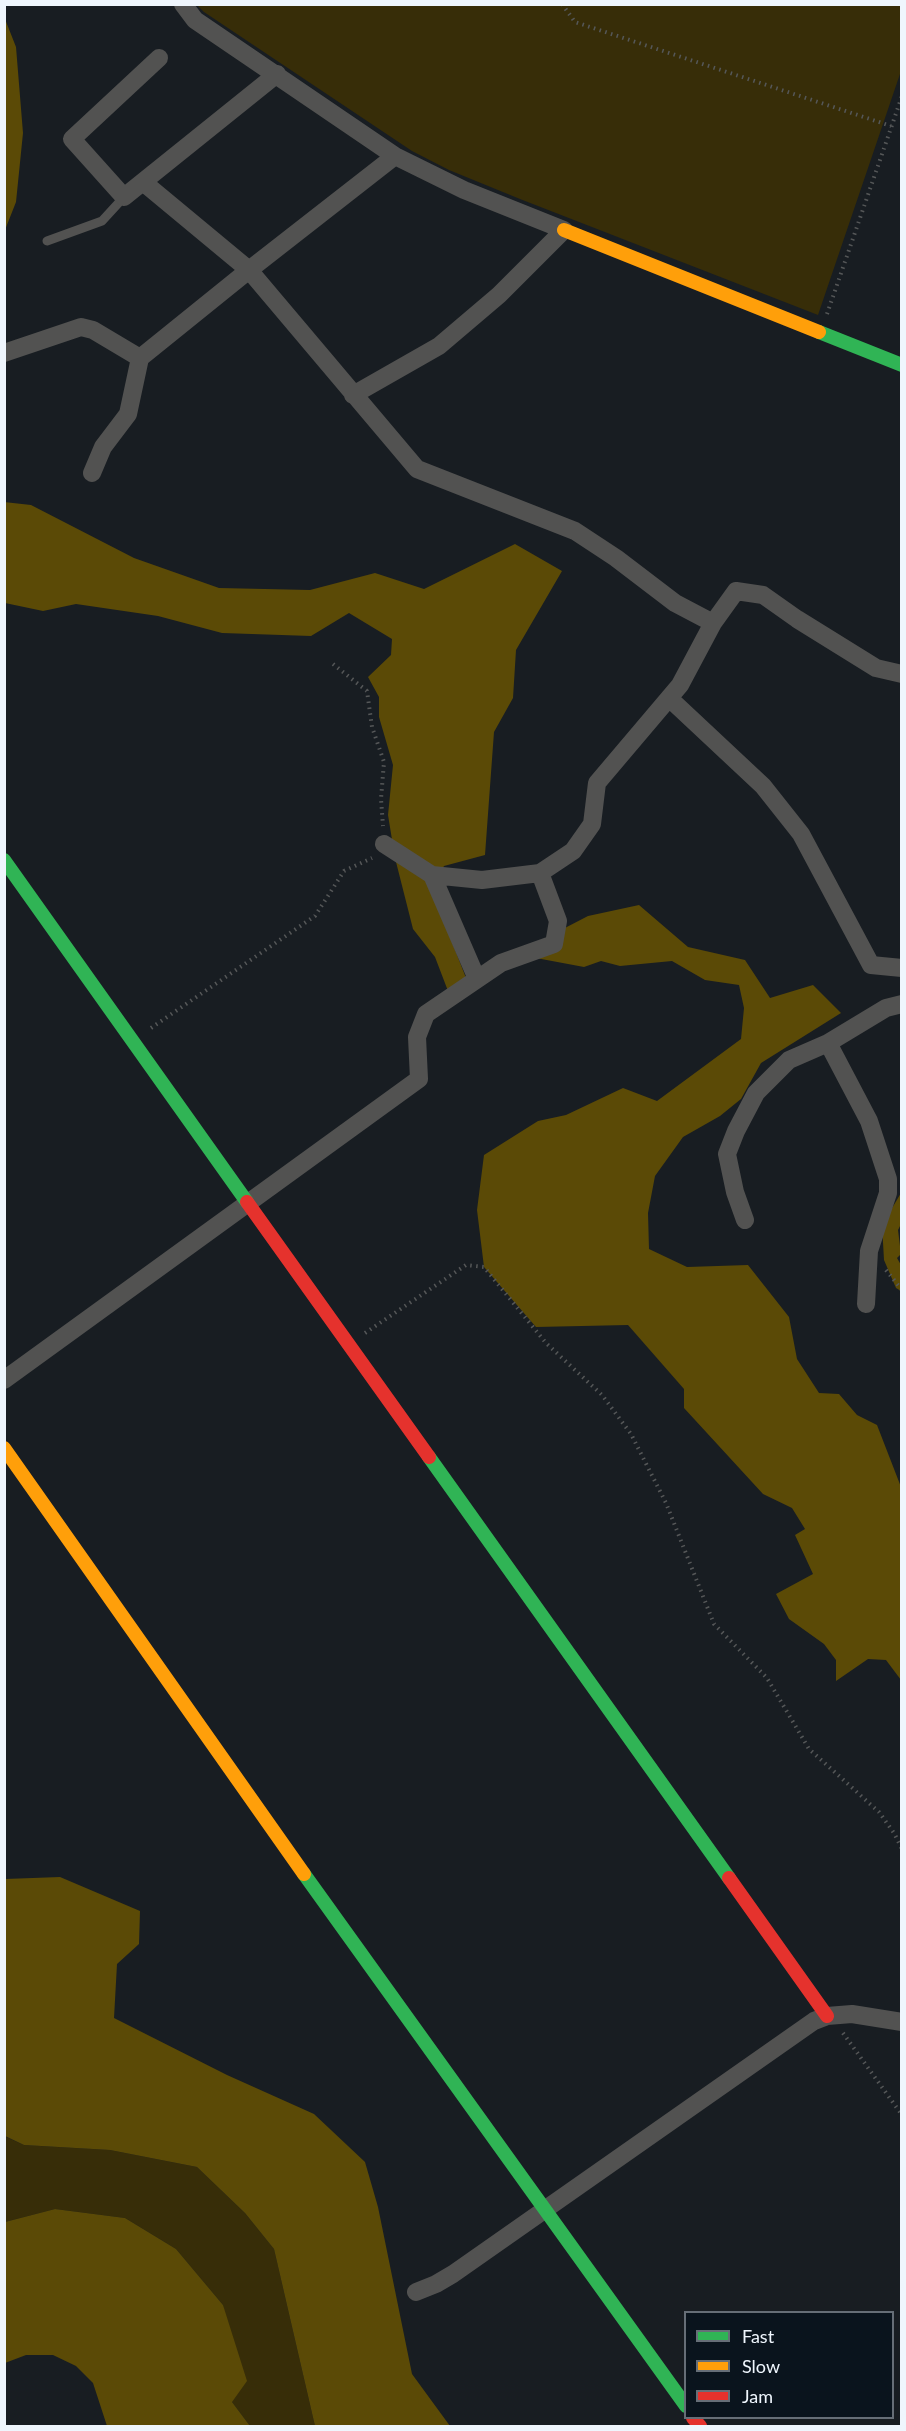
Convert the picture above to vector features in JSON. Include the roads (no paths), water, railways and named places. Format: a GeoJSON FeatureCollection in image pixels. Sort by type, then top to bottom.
{"type":"FeatureCollection","features":[{"type":"Feature","properties":{"kind":"street"},"geometry":{"type":"LineString","coordinates":[[183,4],[195,20],[395,156],[464,190],[902,365]]}},
{"type":"Feature","properties":{"kind":"street"},"geometry":{"type":"LineString","coordinates":[[159,58],[72,139],[124,197],[277,74]]}},
{"type":"Feature","properties":{"kind":"street"},"geometry":{"type":"LineString","coordinates":[[92,473],[103,447],[128,414],[140,358],[395,156]]}},
{"type":"Feature","properties":{"kind":"street"},"geometry":{"type":"LineString","coordinates":[[143,182],[249,270],[417,469],[575,531],[616,558],[675,603],[714,623]]}},
{"type":"Feature","properties":{"kind":"street"},"geometry":{"type":"LineString","coordinates":[[353,395],[439,346],[499,296],[564,230]]}},
{"type":"Feature","properties":{"kind":"street"},"geometry":{"type":"LineString","coordinates":[[4,353],[81,327],[93,330],[140,358]]}},
{"type":"Feature","properties":{"kind":"street"},"geometry":{"type":"LineString","coordinates":[[384,844],[432,875],[482,880],[540,873],[573,851],[592,824],[597,783],[680,685],[714,623],[736,591],[763,595],[876,668],[902,674]]}},
{"type":"Feature","properties":{"kind":"street"},"geometry":{"type":"LineString","coordinates":[[669,698],[763,786],[801,834],[871,965],[902,968]]}},
{"type":"Feature","properties":{"kind":"street"},"geometry":{"type":"LineString","coordinates":[[4,860],[831,2015]]}},
{"type":"Feature","properties":{"kind":"street"},"geometry":{"type":"LineString","coordinates":[[4,1380],[420,1079],[417,1037],[426,1014],[501,963],[554,944],[558,921],[540,873]]}},
{"type":"Feature","properties":{"kind":"street"},"geometry":{"type":"LineString","coordinates":[[432,875],[477,979]]}},
{"type":"Feature","properties":{"kind":"street"},"geometry":{"type":"LineString","coordinates":[[745,1220],[735,1192],[727,1154],[756,1093],[789,1060],[828,1043],[886,1008],[902,1004]]}},
{"type":"Feature","properties":{"kind":"street"},"geometry":{"type":"LineString","coordinates":[[828,1043],[869,1121],[888,1179],[888,1193],[869,1251],[866,1304]]}},
{"type":"Feature","properties":{"kind":"street"},"geometry":{"type":"LineString","coordinates":[[4,1448],[322,1899],[684,2403]]}},
{"type":"Feature","properties":{"kind":"street"},"geometry":{"type":"LineString","coordinates":[[416,2292],[453,2274],[814,2021],[831,2015],[852,2014],[902,2022]]}},
{"type":"Feature","properties":{"kind":"lane"},"geometry":{"type":"LineString","coordinates":[[47,241],[102,221],[124,197]]}}]}
